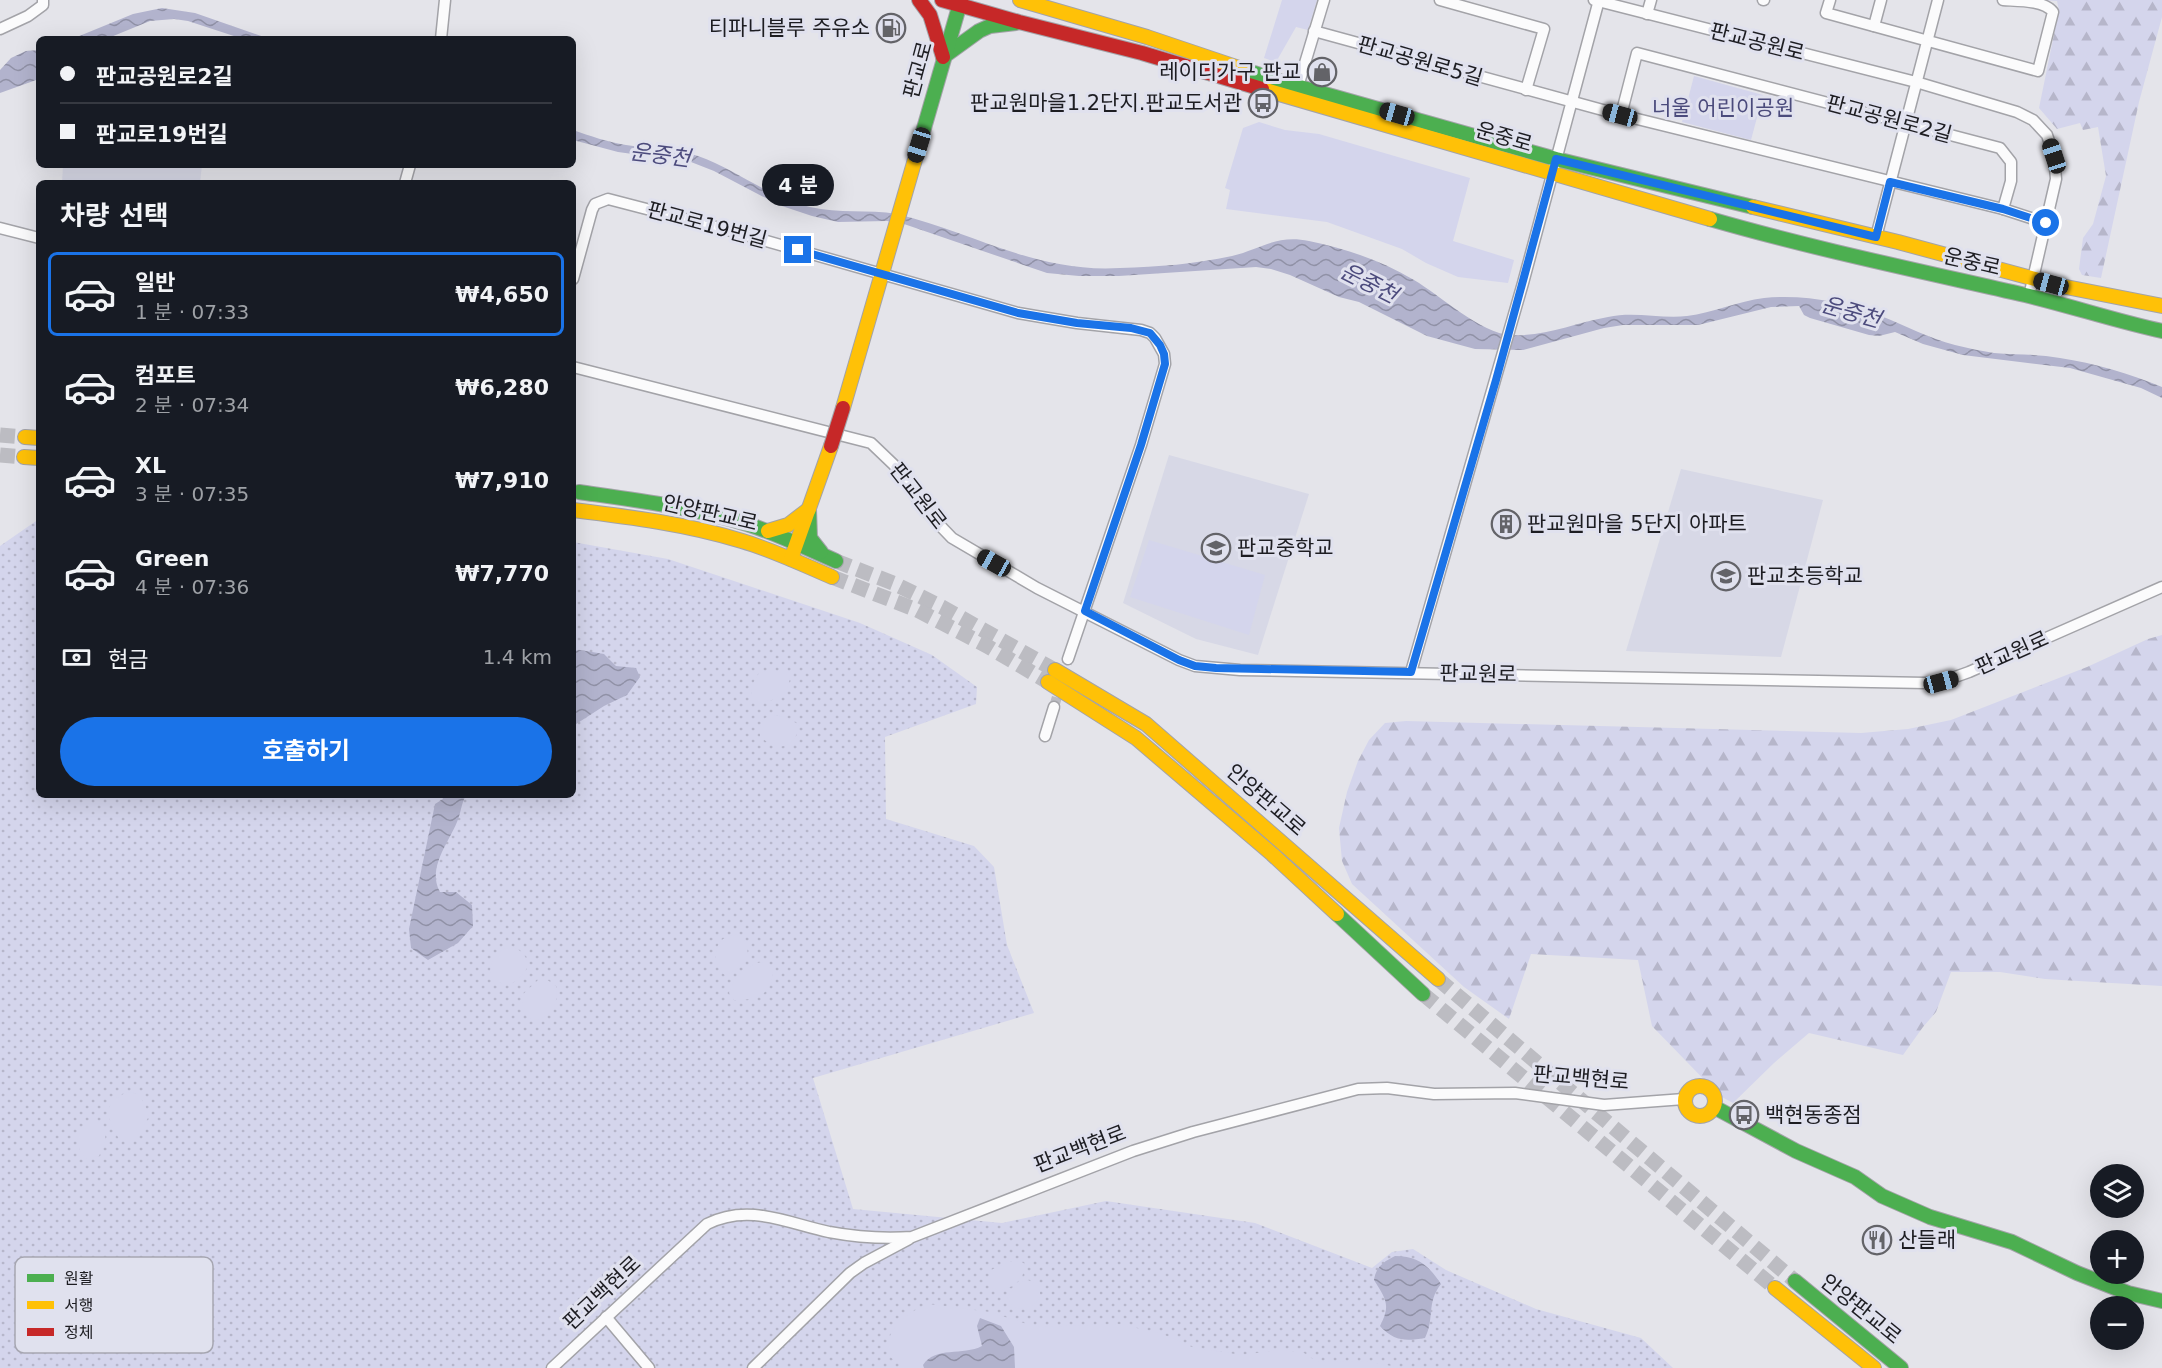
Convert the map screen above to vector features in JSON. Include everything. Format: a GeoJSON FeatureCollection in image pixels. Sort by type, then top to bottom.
{"type":"FeatureCollection","features":[{"type":"Feature","properties":{"kind":"main road"},"geometry":{"type":"LineString","coordinates":[[919,0],[930,15],[943,57],[979,31],[990,26],[1019,22]]}},
{"type":"Feature","properties":{"kind":"main road","name":"운중로"},"geometry":{"type":"LineString","coordinates":[[942,0],[1296,93],[1876,237],[2033,279],[2162,306]]}},
{"type":"Feature","properties":{"kind":"main road","name":"운중로"},"geometry":{"type":"LineString","coordinates":[[1021,0],[1147,37],[1296,93],[1552,173],[1780,239],[2029,296],[2109,319],[2162,331]]}},
{"type":"Feature","properties":{"kind":"main road","name":"판교로"},"geometry":{"type":"LineString","coordinates":[[882,275],[960,3]]}},
{"type":"Feature","properties":{"kind":"main road"},"geometry":{"type":"LineString","coordinates":[[791,559],[831,446],[882,275]]}},
{"type":"Feature","properties":{"kind":"main road"},"geometry":{"type":"LineString","coordinates":[[24,457],[36,458]]}},
{"type":"Feature","properties":{"kind":"main road","name":"안양판교로"},"geometry":{"type":"LineString","coordinates":[[579,492],[696,512],[768,531],[831,558],[816,547],[810,538],[808,509]]}},
{"type":"Feature","properties":{"kind":"main road"},"geometry":{"type":"LineString","coordinates":[[768,531],[788,525],[808,509]]}},
{"type":"Feature","properties":{"kind":"main road","name":"안양판교로"},"geometry":{"type":"LineString","coordinates":[[576,510],[635,518],[697,530],[763,547],[832,577]]}},
{"type":"Feature","properties":{"kind":"main road","name":"안양판교로"},"geometry":{"type":"LineString","coordinates":[[1423,994],[1272,854],[1136,738],[1052,676],[1146,724],[1438,979]]}},
{"type":"Feature","properties":{"kind":"main road"},"geometry":{"type":"LineString","coordinates":[[1704,1086],[1715,1097],[1714,1107],[1704,1116],[1695,1116],[1685,1108],[1684,1099],[1693,1087],[1704,1086]]}},
{"type":"Feature","properties":{"kind":"main road"},"geometry":{"type":"LineString","coordinates":[[1714,1107],[1796,1151],[1855,1177],[1882,1196],[1930,1217],[2012,1242],[2077,1273],[2128,1293],[2162,1301]]}},
{"type":"Feature","properties":{"kind":"main road","name":"안양판교로"},"geometry":{"type":"LineString","coordinates":[[1795,1281],[1901,1368]]}},
{"type":"Feature","properties":{"kind":"main road","name":"안양판교로"},"geometry":{"type":"LineString","coordinates":[[1775,1288],[1874,1368]]}},
{"type":"Feature","properties":{"kind":"street"},"geometry":{"type":"LineString","coordinates":[[0,29],[28,16],[43,5],[43,0]]}},
{"type":"Feature","properties":{"kind":"street"},"geometry":{"type":"LineString","coordinates":[[441,36],[445,0]]}},
{"type":"Feature","properties":{"kind":"street"},"geometry":{"type":"LineString","coordinates":[[1296,93],[1323,0]]}},
{"type":"Feature","properties":{"kind":"street"},"geometry":{"type":"LineString","coordinates":[[1440,0],[1544,29],[1526,90]]}},
{"type":"Feature","properties":{"kind":"street","name":"판교공원로"},"geometry":{"type":"LineString","coordinates":[[1411,672],[1523,284],[1597,0],[1916,82],[2017,112],[2033,120],[2047,135],[2054,156],[2056,179],[2029,296]]}},
{"type":"Feature","properties":{"kind":"street"},"geometry":{"type":"LineString","coordinates":[[1647,14],[1651,0]]}},
{"type":"Feature","properties":{"kind":"street"},"geometry":{"type":"LineString","coordinates":[[1830,0],[1826,13],[2038,71],[2053,12],[2050,7],[2040,3],[2003,0]]}},
{"type":"Feature","properties":{"kind":"street"},"geometry":{"type":"LineString","coordinates":[[1874,27],[1881,0]]}},
{"type":"Feature","properties":{"kind":"street"},"geometry":{"type":"LineString","coordinates":[[1876,237],[1938,0]]}},
{"type":"Feature","properties":{"kind":"street","name":"판교공원로5길"},"geometry":{"type":"LineString","coordinates":[[1314,31],[1572,102]]}},
{"type":"Feature","properties":{"kind":"street","name":"판교공원로2길"},"geometry":{"type":"LineString","coordinates":[[1620,115],[1637,52],[2001,148],[2011,162],[2011,181],[2003,209]]}},
{"type":"Feature","properties":{"kind":"street"},"geometry":{"type":"LineString","coordinates":[[1572,102],[2003,209],[2046,223]]}},
{"type":"Feature","properties":{"kind":"street","name":"판교로19번길"},"geometry":{"type":"LineString","coordinates":[[576,267],[588,219],[596,204],[608,199],[735,232],[1018,313],[1150,333],[1164,354],[1163,371],[1141,445],[1068,659]]}},
{"type":"Feature","properties":{"kind":"street"},"geometry":{"type":"LineString","coordinates":[[0,228],[36,237]]}},
{"type":"Feature","properties":{"kind":"street","name":"판교원로"},"geometry":{"type":"LineString","coordinates":[[576,368],[871,443],[894,465],[926,511],[952,538],[1037,588],[1195,666],[1240,670],[1941,682],[1969,672],[2162,587]]}},
{"type":"Feature","properties":{"kind":"street"},"geometry":{"type":"LineString","coordinates":[[1045,736],[1054,707]]}},
{"type":"Feature","properties":{"kind":"street","name":"판교백현로"},"geometry":{"type":"LineString","coordinates":[[552,1368],[707,1224],[720,1218],[748,1213],[854,1236],[886,1239],[912,1237],[1133,1151],[1193,1132],[1358,1089],[1387,1088],[1434,1094],[1512,1093],[1604,1105],[1684,1099]]}},
{"type":"Feature","properties":{"kind":"street"},"geometry":{"type":"LineString","coordinates":[[753,1368],[850,1274],[864,1263],[912,1237]]}},
{"type":"Feature","properties":{"kind":"street"},"geometry":{"type":"LineString","coordinates":[[606,1317],[649,1368]]}},
{"type":"Feature","properties":{"kind":"shaded area"},"geometry":{"type":"Polygon","coordinates":[[[63,168],[202,168],[200,180],[62,180],[63,168]]]}},
{"type":"Feature","properties":{"kind":"shaded area","name":"판교중학교"},"geometry":{"type":"Polygon","coordinates":[[[1169,455],[1309,494],[1258,655],[1196,639],[1123,603],[1169,455]]]}},
{"type":"Feature","properties":{"kind":"shaded area","name":"판교초등학교"},"geometry":{"type":"Polygon","coordinates":[[[1681,469],[1823,500],[1781,657],[1626,651],[1681,469]]]}},
{"type":"Feature","properties":{"kind":"green space"},"geometry":{"type":"Polygon","coordinates":[[[1282,0],[1317,0],[1308,30],[1296,27],[1276,62],[1264,58],[1282,0]]]}},
{"type":"Feature","properties":{"kind":"green space"},"geometry":{"type":"Polygon","coordinates":[[[2044,0],[2162,0],[2162,17],[2139,102],[2101,278],[2082,275],[2079,269],[2083,238],[2093,224],[2106,176],[2098,127],[2083,130],[2080,123],[2057,129],[2039,108],[2059,10],[2057,1],[2044,0]]]}},
{"type":"Feature","properties":{"kind":"green space","name":"너울 어린이공원"},"geometry":{"type":"Polygon","coordinates":[[[1694,76],[1763,95],[1751,140],[1682,122],[1694,76]]]}},
{"type":"Feature","properties":{"kind":"green space"},"geometry":{"type":"Polygon","coordinates":[[[1259,122],[1285,130],[1319,134],[1470,178],[1453,241],[1514,260],[1508,283],[1458,277],[1402,249],[1327,222],[1226,209],[1230,190],[1225,188],[1243,128],[1259,122]]]}},
{"type":"Feature","properties":{"kind":"green space"},"geometry":{"type":"Polygon","coordinates":[[[36,521],[36,798],[576,798],[576,543],[668,559],[860,623],[932,655],[977,687],[976,704],[885,737],[886,819],[974,846],[994,867],[1007,945],[1034,1013],[813,1078],[853,1209],[1002,1223],[1106,1201],[1255,1223],[1372,1268],[1392,1252],[1413,1249],[1446,1270],[1536,1309],[1641,1338],[1673,1368],[0,1368],[0,546],[36,521]]]}},
{"type":"Feature","properties":{"kind":"green space"},"geometry":{"type":"Polygon","coordinates":[[[1149,540],[1265,575],[1249,635],[1130,597],[1149,540]]]}},
{"type":"Feature","properties":{"kind":"green space"},"geometry":{"type":"Polygon","coordinates":[[[2162,635],[2162,986],[2045,979],[2000,972],[1951,972],[1936,1012],[1903,1055],[1809,1033],[1733,1103],[1720,1096],[1652,1026],[1638,960],[1531,954],[1509,1019],[1464,987],[1352,884],[1342,861],[1339,828],[1347,792],[1358,761],[1369,740],[1385,723],[1406,721],[1861,733],[1908,729],[1951,720],[2162,635]]]}},
{"type":"Feature","properties":{"kind":"green space"},"geometry":{"type":"Polygon","coordinates":[[[784,671],[790,679],[786,692],[772,700],[758,703],[752,699],[752,685],[759,673],[784,671]]]}},
{"type":"Feature","properties":{"kind":"green space"},"geometry":{"type":"Polygon","coordinates":[[[774,715],[785,717],[798,724],[797,734],[788,745],[773,745],[760,737],[760,727],[765,718],[774,715]]]}},
{"type":"Feature","properties":{"kind":"green space"},"geometry":{"type":"Polygon","coordinates":[[[738,934],[744,940],[748,952],[743,964],[725,975],[718,968],[717,947],[723,939],[738,934]]]}},
{"type":"Feature","properties":{"kind":"green space"},"geometry":{"type":"Polygon","coordinates":[[[511,946],[524,955],[527,966],[521,977],[508,985],[498,982],[490,974],[490,969],[496,956],[511,946]]]}},
{"type":"Feature","properties":{"kind":"green space"},"geometry":{"type":"Polygon","coordinates":[[[763,962],[773,973],[769,987],[755,998],[734,1000],[729,993],[738,977],[752,965],[763,962]]]}},
{"type":"Feature","properties":{"kind":"green space"},"geometry":{"type":"Polygon","coordinates":[[[539,979],[546,979],[556,986],[557,998],[551,1011],[537,1020],[527,1017],[521,996],[539,979]]]}},
{"type":"Feature","properties":{"kind":"green space"},"geometry":{"type":"Polygon","coordinates":[[[128,1092],[139,1094],[149,1116],[139,1135],[131,1141],[119,1139],[111,1124],[108,1111],[113,1101],[128,1092]]]}},
{"type":"Feature","properties":{"kind":"green space"},"geometry":{"type":"Polygon","coordinates":[[[86,1121],[98,1121],[104,1130],[105,1138],[99,1156],[86,1159],[80,1151],[77,1138],[86,1121]]]}},
{"type":"Feature","properties":{"kind":"green space"},"geometry":{"type":"Polygon","coordinates":[[[1020,1261],[1025,1264],[1022,1278],[1013,1286],[1000,1290],[992,1287],[988,1279],[991,1270],[1008,1262],[1020,1261]]]}},
{"type":"Feature","properties":{"kind":"green space"},"geometry":{"type":"Polygon","coordinates":[[[1028,1280],[1037,1284],[1040,1298],[1028,1308],[1013,1307],[1007,1298],[1016,1287],[1028,1280]]]}},
{"type":"Feature","properties":{"kind":"green space"},"geometry":{"type":"Polygon","coordinates":[[[928,1304],[990,1312],[1036,1327],[1118,1324],[1160,1333],[1192,1347],[1241,1355],[1280,1350],[1304,1353],[1316,1361],[1370,1362],[1402,1368],[903,1368],[887,1354],[890,1336],[905,1317],[928,1304]]]}},
{"type":"Feature","properties":{"kind":"water"},"geometry":{"type":"Polygon","coordinates":[[[162,8],[195,13],[261,36],[234,36],[188,21],[174,19],[150,21],[113,36],[79,36],[133,14],[162,8]]]}},
{"type":"Feature","properties":{"kind":"water"},"geometry":{"type":"Polygon","coordinates":[[[36,50],[36,80],[0,93],[0,70],[11,58],[26,51],[36,50]]]}},
{"type":"Feature","properties":{"kind":"water","name":"운중천"},"geometry":{"type":"Polygon","coordinates":[[[576,131],[619,144],[689,153],[795,203],[832,210],[897,214],[1006,250],[1061,264],[1090,268],[1176,265],[1232,256],[1269,243],[1298,239],[1336,247],[1376,261],[1414,280],[1474,321],[1499,333],[1511,335],[1548,332],[1618,315],[1687,316],[1764,298],[1809,298],[1867,311],[1955,345],[1994,353],[2060,358],[2112,370],[2162,387],[2162,398],[2141,388],[2070,368],[1963,355],[1923,344],[1895,332],[1879,336],[1869,335],[1810,318],[1804,315],[1799,306],[1771,307],[1698,325],[1623,325],[1604,328],[1523,350],[1475,349],[1427,336],[1359,302],[1339,297],[1271,269],[1256,267],[1119,276],[1047,273],[904,224],[887,221],[838,222],[812,216],[779,205],[714,171],[691,162],[618,152],[576,141],[576,131]]]}},
{"type":"Feature","properties":{"kind":"water"},"geometry":{"type":"Polygon","coordinates":[[[576,651],[604,654],[616,666],[636,668],[640,677],[627,695],[604,706],[576,724],[576,651]]]}},
{"type":"Feature","properties":{"kind":"water"},"geometry":{"type":"Polygon","coordinates":[[[465,798],[457,822],[437,865],[437,883],[440,892],[456,892],[472,905],[473,926],[458,943],[428,960],[411,948],[409,929],[435,804],[443,799],[465,798]]]}},
{"type":"Feature","properties":{"kind":"water"},"geometry":{"type":"Polygon","coordinates":[[[1395,1256],[1403,1256],[1422,1263],[1441,1284],[1432,1304],[1430,1324],[1425,1338],[1412,1340],[1396,1338],[1380,1326],[1386,1302],[1374,1280],[1381,1265],[1395,1256]]]}},
{"type":"Feature","properties":{"kind":"water"},"geometry":{"type":"Polygon","coordinates":[[[980,1318],[1001,1326],[1014,1347],[1015,1368],[924,1368],[923,1365],[928,1359],[935,1355],[966,1351],[982,1346],[977,1326],[980,1318]]]}},
{"type":"Feature","properties":{"kind":"tunnel"},"geometry":{"type":"LineString","coordinates":[[0,435],[25,437]]}},
{"type":"Feature","properties":{"kind":"tunnel"},"geometry":{"type":"LineString","coordinates":[[0,455],[24,457]]}},
{"type":"Feature","properties":{"kind":"tunnel"},"geometry":{"type":"LineString","coordinates":[[836,561],[893,583],[942,607],[1055,670]]}},
{"type":"Feature","properties":{"kind":"tunnel"},"geometry":{"type":"LineString","coordinates":[[832,577],[917,610],[987,646],[1048,682]]}},
{"type":"Feature","properties":{"kind":"tunnel"},"geometry":{"type":"LineString","coordinates":[[1054,707],[1068,659]]}},
{"type":"Feature","properties":{"kind":"tunnel"},"geometry":{"type":"LineString","coordinates":[[1438,979],[1795,1281]]}},
{"type":"Feature","properties":{"kind":"tunnel"},"geometry":{"type":"LineString","coordinates":[[1423,994],[1775,1288]]}},
{"type":"Feature","properties":{"kind":"traffic: fast"},"geometry":{"type":"LineString","coordinates":[[916,156],[961,0]]}},
{"type":"Feature","properties":{"kind":"traffic: fast"},"geometry":{"type":"LineString","coordinates":[[943,57],[979,31],[990,26],[1016,23]]}},
{"type":"Feature","properties":{"kind":"traffic: fast"},"geometry":{"type":"LineString","coordinates":[[1245,70],[1556,159],[1753,207]]}},
{"type":"Feature","properties":{"kind":"traffic: fast"},"geometry":{"type":"LineString","coordinates":[[1710,219],[1828,250],[2025,295],[2162,331]]}},
{"type":"Feature","properties":{"kind":"traffic: fast"},"geometry":{"type":"LineString","coordinates":[[579,492],[663,505],[726,518],[770,532],[836,561]]}},
{"type":"Feature","properties":{"kind":"traffic: fast"},"geometry":{"type":"LineString","coordinates":[[809,509],[810,538],[821,552]]}},
{"type":"Feature","properties":{"kind":"traffic: fast"},"geometry":{"type":"LineString","coordinates":[[1337,914],[1423,994]]}},
{"type":"Feature","properties":{"kind":"traffic: fast"},"geometry":{"type":"LineString","coordinates":[[1714,1107],[1796,1151],[1855,1177],[1882,1196],[1930,1217],[2012,1242],[2077,1273],[2128,1293],[2162,1301]]}},
{"type":"Feature","properties":{"kind":"traffic: fast"},"geometry":{"type":"LineString","coordinates":[[1795,1281],[1901,1368]]}},
{"type":"Feature","properties":{"kind":"traffic: slow"},"geometry":{"type":"LineString","coordinates":[[1020,0],[1147,37],[1245,70]]}},
{"type":"Feature","properties":{"kind":"traffic: slow"},"geometry":{"type":"LineString","coordinates":[[1262,89],[1710,219]]}},
{"type":"Feature","properties":{"kind":"traffic: slow"},"geometry":{"type":"LineString","coordinates":[[843,408],[916,156]]}},
{"type":"Feature","properties":{"kind":"traffic: slow"},"geometry":{"type":"LineString","coordinates":[[1753,207],[1898,242],[2061,286],[2162,306]]}},
{"type":"Feature","properties":{"kind":"traffic: slow"},"geometry":{"type":"LineString","coordinates":[[25,437],[36,438]]}},
{"type":"Feature","properties":{"kind":"traffic: slow"},"geometry":{"type":"LineString","coordinates":[[791,559],[831,446]]}},
{"type":"Feature","properties":{"kind":"traffic: slow"},"geometry":{"type":"LineString","coordinates":[[24,457],[36,458]]}},
{"type":"Feature","properties":{"kind":"traffic: slow"},"geometry":{"type":"LineString","coordinates":[[768,531],[788,525],[809,509]]}},
{"type":"Feature","properties":{"kind":"traffic: slow"},"geometry":{"type":"LineString","coordinates":[[576,510],[658,522],[721,535],[765,549],[832,577]]}},
{"type":"Feature","properties":{"kind":"traffic: slow"},"geometry":{"type":"LineString","coordinates":[[1055,670],[1146,724],[1438,979]]}},
{"type":"Feature","properties":{"kind":"traffic: slow"},"geometry":{"type":"LineString","coordinates":[[1048,682],[1136,738],[1272,854],[1337,914]]}},
{"type":"Feature","properties":{"kind":"traffic: slow"},"geometry":{"type":"LineString","coordinates":[[1700,1086],[1711,1090],[1715,1101],[1711,1112],[1700,1116],[1689,1112],[1685,1101],[1689,1090],[1700,1086]]}},
{"type":"Feature","properties":{"kind":"traffic: slow"},"geometry":{"type":"LineString","coordinates":[[1775,1288],[1874,1368]]}},
{"type":"Feature","properties":{"kind":"traffic: jam"},"geometry":{"type":"LineString","coordinates":[[919,0],[930,15],[943,57]]}},
{"type":"Feature","properties":{"kind":"traffic: jam"},"geometry":{"type":"LineString","coordinates":[[942,0],[1142,53],[1262,89]]}},
{"type":"Feature","properties":{"kind":"traffic: jam"},"geometry":{"type":"LineString","coordinates":[[831,446],[843,408]]}},
{"type":"Feature","properties":{"kind":"place","name":"티파니블루 주유소"},"geometry":{"type":"Point","coordinates":[891,28]}},
{"type":"Feature","properties":{"kind":"place","name":"레이디가구 판교"},"geometry":{"type":"Point","coordinates":[1322,72]}},
{"type":"Feature","properties":{"kind":"place","name":"판교원마을1.2단지.판교도서관"},"geometry":{"type":"Point","coordinates":[1263,103]}},
{"type":"Feature","properties":{"kind":"place","name":"판교원마을 5단지 아파트"},"geometry":{"type":"Point","coordinates":[1506,524]}},
{"type":"Feature","properties":{"kind":"place","name":"판교중학교"},"geometry":{"type":"Point","coordinates":[1216,548]}},
{"type":"Feature","properties":{"kind":"place","name":"판교초등학교"},"geometry":{"type":"Point","coordinates":[1726,576]}},
{"type":"Feature","properties":{"kind":"place","name":"백현동종점"},"geometry":{"type":"Point","coordinates":[1744,1115]}},
{"type":"Feature","properties":{"kind":"place","name":"산들래"},"geometry":{"type":"Point","coordinates":[1877,1240]}},
{"type":"Feature","properties":{"kind":"route"},"geometry":{"type":"LineString","coordinates":[[798,250],[1018,313],[1077,323],[1131,328],[1150,333],[1155,338],[1164,354],[1165,364],[1141,445],[1085,611],[1195,666],[1240,670],[1411,672],[1496,380],[1556,159],[1876,237],[1890,182],[2003,209],[2046,223]]}}]}
